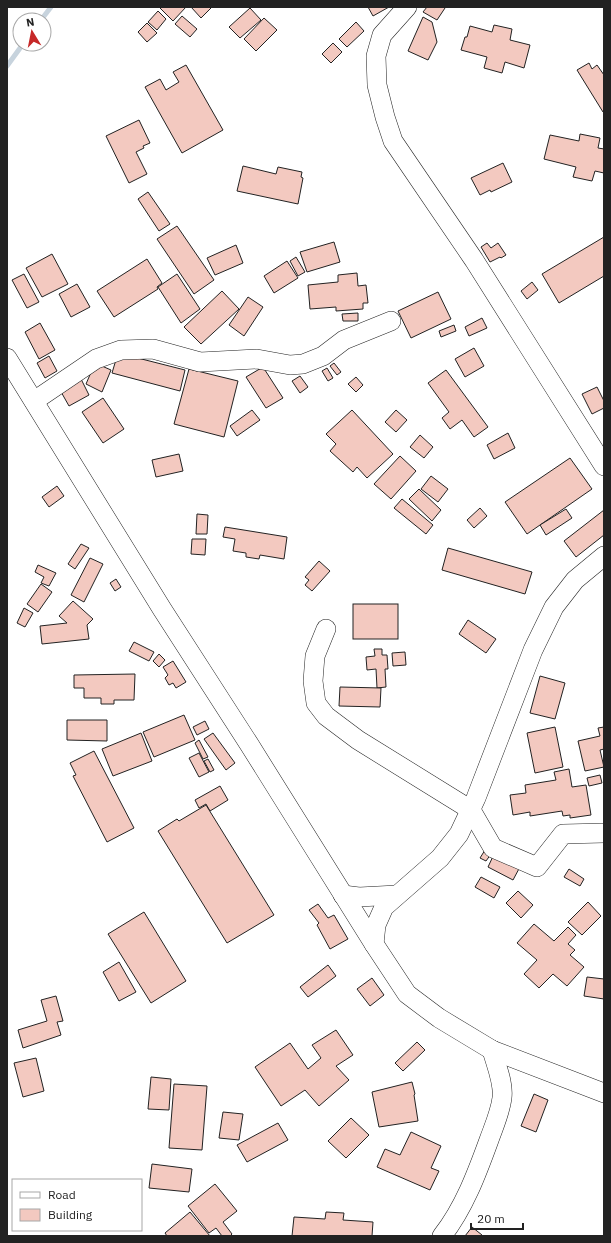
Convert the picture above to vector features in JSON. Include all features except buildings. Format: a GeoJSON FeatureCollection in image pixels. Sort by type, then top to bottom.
{"type":"FeatureCollection","features":[{"type":"Feature","properties":{"kind":"street"},"geometry":{"type":"LineString","coordinates":[[407,7],[382,35],[376,56],[377,85],[393,141],[474,260],[604,466]]}},
{"type":"Feature","properties":{"kind":"street"},"geometry":{"type":"LineString","coordinates":[[34,401],[96,359],[121,350],[153,349],[200,362],[257,359],[290,366],[303,364],[322,356],[344,340],[391,321]]}},
{"type":"Feature","properties":{"kind":"street"},"geometry":{"type":"LineString","coordinates":[[7,358],[162,609],[250,744],[343,895],[407,994],[439,1018],[492,1050],[604,1093]]}},
{"type":"Feature","properties":{"kind":"street"},"geometry":{"type":"LineString","coordinates":[[374,944],[376,925],[384,907],[440,858],[459,834],[476,798],[533,650],[554,607],[575,580],[604,556]]}},
{"type":"Feature","properties":{"kind":"street"},"geometry":{"type":"LineString","coordinates":[[326,629],[315,656],[313,681],[316,702],[326,716],[358,740],[471,810],[493,848],[537,867],[563,834],[604,833]]}},
{"type":"Feature","properties":{"kind":"street"},"geometry":{"type":"LineString","coordinates":[[343,895],[367,897],[397,895]]}},
{"type":"Feature","properties":{"kind":"street"},"geometry":{"type":"LineString","coordinates":[[442,1236],[457,1214],[480,1166],[497,1118],[502,1097],[492,1050]]}},
{"type":"Feature","properties":{"kind":"waterway"},"geometry":{"type":"LineString","coordinates":[[47,12],[51,7]]}},
{"type":"Feature","properties":{"kind":"waterway"},"geometry":{"type":"LineString","coordinates":[[7,66],[17,52]]}}]}
